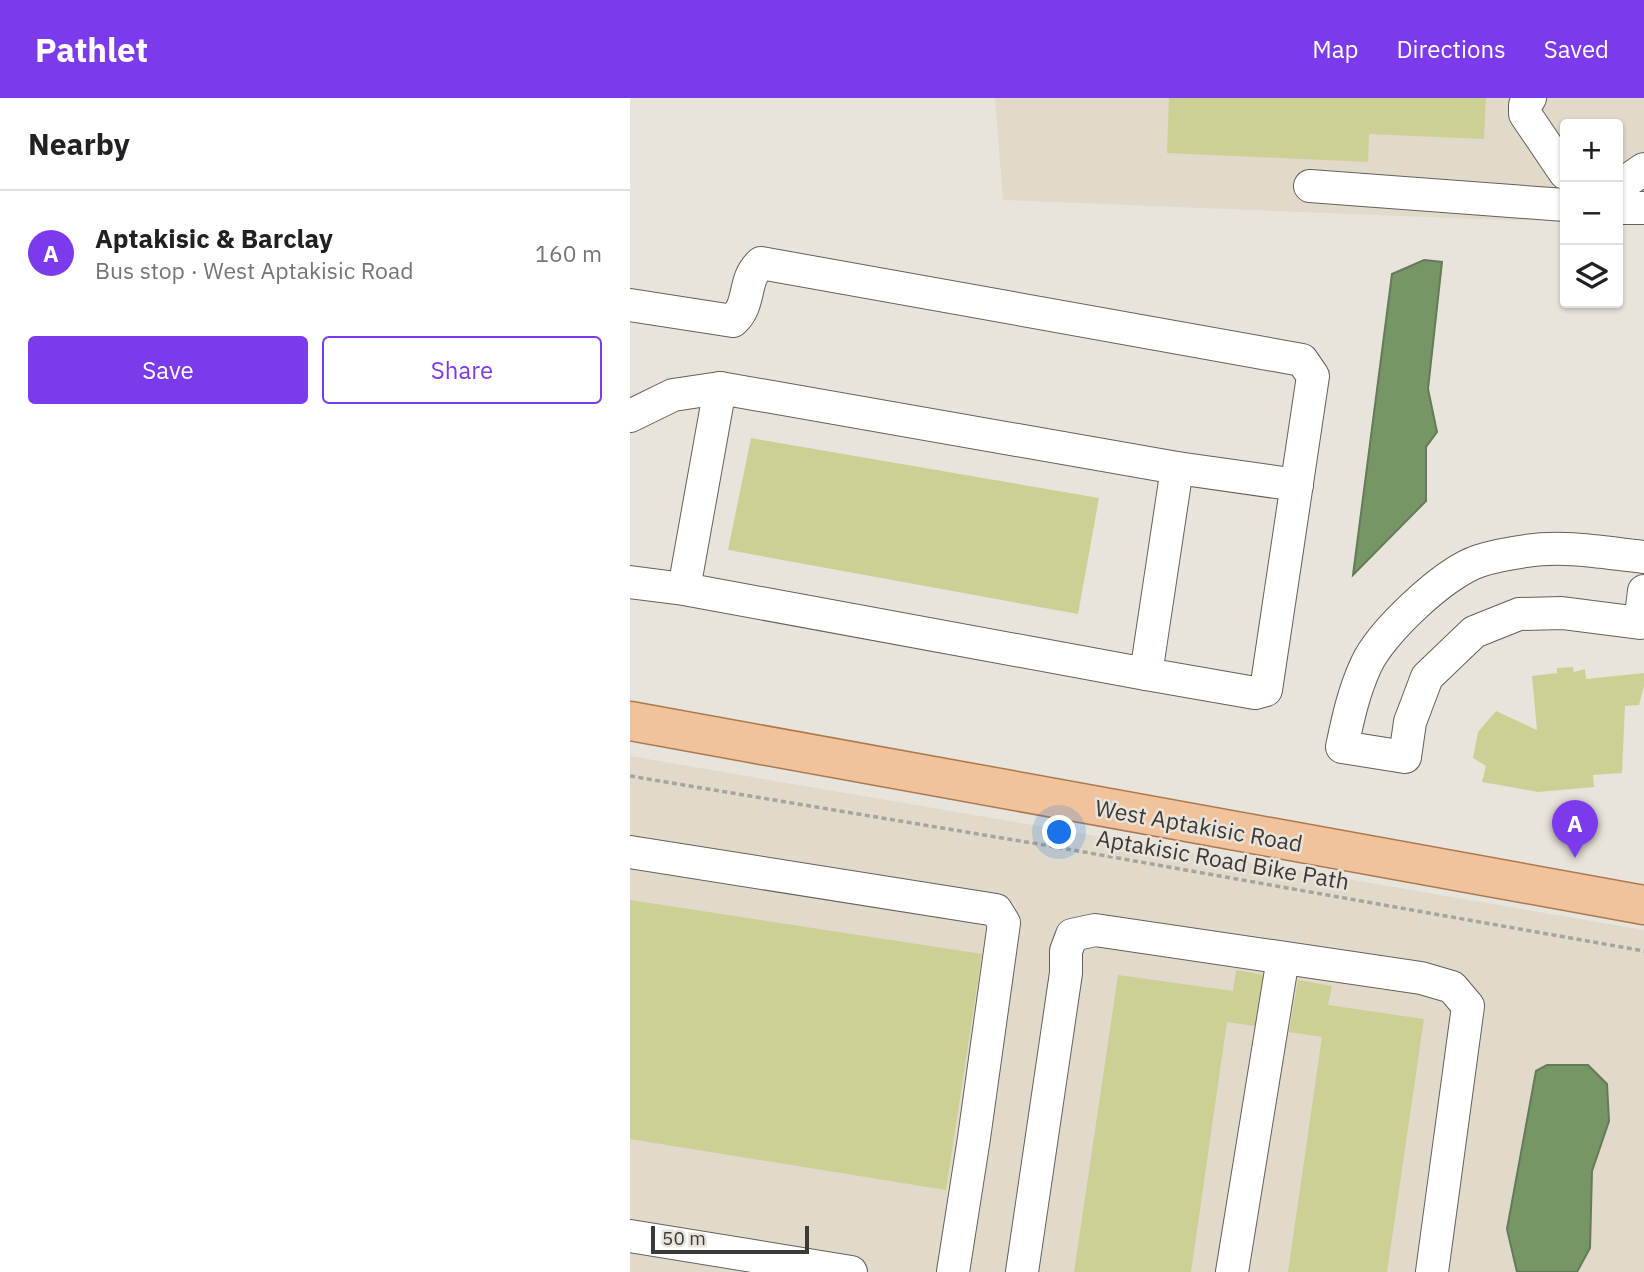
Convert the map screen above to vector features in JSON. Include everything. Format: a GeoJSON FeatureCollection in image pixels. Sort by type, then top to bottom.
{"type":"FeatureCollection","features":[{"type":"Feature","properties":{"kind":"main road","name":"West Aptakisic Road"},"geometry":{"type":"LineString","coordinates":[[630,721],[1644,905]]}},
{"type":"Feature","properties":{"kind":"lane"},"geometry":{"type":"LineString","coordinates":[[1530,98],[1525,105],[1525,114],[1560,166]]}},
{"type":"Feature","properties":{"kind":"lane"},"geometry":{"type":"LineString","coordinates":[[1623,184],[1644,169]]}},
{"type":"Feature","properties":{"kind":"lane"},"geometry":{"type":"LineString","coordinates":[[1310,186],[1560,205]]}},
{"type":"Feature","properties":{"kind":"lane"},"geometry":{"type":"LineString","coordinates":[[1623,208],[1644,208]]}},
{"type":"Feature","properties":{"kind":"lane"},"geometry":{"type":"LineString","coordinates":[[630,305],[733,321],[743,312],[752,271],[761,263],[1302,360],[1313,376],[1266,690],[1255,694],[684,589],[630,582]]}},
{"type":"Feature","properties":{"kind":"lane"},"geometry":{"type":"LineString","coordinates":[[630,416],[673,395],[720,388],[1177,468],[1297,485]]}},
{"type":"Feature","properties":{"kind":"lane"},"geometry":{"type":"LineString","coordinates":[[684,589],[720,388]]}},
{"type":"Feature","properties":{"kind":"lane"},"geometry":{"type":"LineString","coordinates":[[1146,674],[1177,468]]}},
{"type":"Feature","properties":{"kind":"lane"},"geometry":{"type":"LineString","coordinates":[[1644,557],[1569,549],[1527,551],[1477,561],[1456,574],[1436,587],[1395,625],[1367,662],[1352,698],[1342,747],[1405,757],[1410,722],[1427,677],[1474,632],[1519,614],[1562,612],[1640,623],[1644,591]]}},
{"type":"Feature","properties":{"kind":"lane"},"geometry":{"type":"LineString","coordinates":[[630,852],[996,910],[1004,923],[953,1272]]}},
{"type":"Feature","properties":{"kind":"lane"},"geometry":{"type":"LineString","coordinates":[[1022,1272],[1066,973],[1066,951],[1072,935],[1095,930],[1421,978],[1452,987],[1468,1006],[1432,1272]]}},
{"type":"Feature","properties":{"kind":"lane"},"geometry":{"type":"LineString","coordinates":[[1232,1272],[1283,958]]}},
{"type":"Feature","properties":{"kind":"lane"},"geometry":{"type":"LineString","coordinates":[[630,1236],[851,1272]]}},
{"type":"Feature","properties":{"kind":"path","name":"Aptakisic Road Bike Path"},"geometry":{"type":"LineString","coordinates":[[630,776],[1063,848],[1644,951]]}},
{"type":"Feature","properties":{"kind":"shaded area"},"geometry":{"type":"Polygon","coordinates":[[[995,98],[1644,98],[1644,219],[1623,219],[1623,119],[1560,119],[1560,220],[1003,200],[995,98]]]}},
{"type":"Feature","properties":{"kind":"shaded area"},"geometry":{"type":"Polygon","coordinates":[[[1424,260],[1442,262],[1428,389],[1437,432],[1426,447],[1426,501],[1353,575],[1392,274],[1424,260]]]}},
{"type":"Feature","properties":{"kind":"shaded area"},"geometry":{"type":"Polygon","coordinates":[[[630,756],[1644,930],[1644,1272],[630,1272],[630,756]]]}},
{"type":"Feature","properties":{"kind":"shaded area"},"geometry":{"type":"Polygon","coordinates":[[[1547,1065],[1588,1065],[1607,1084],[1609,1121],[1592,1171],[1590,1248],[1577,1272],[1517,1272],[1507,1229],[1536,1071],[1547,1065]]]}},
{"type":"Feature","properties":{"kind":"building"},"geometry":{"type":"Polygon","coordinates":[[[1169,98],[1486,98],[1484,139],[1369,134],[1368,162],[1167,153],[1169,98]]]}},
{"type":"Feature","properties":{"kind":"building"},"geometry":{"type":"Polygon","coordinates":[[[751,438],[1099,498],[1078,614],[728,550],[751,438]]]}},
{"type":"Feature","properties":{"kind":"building"},"geometry":{"type":"Polygon","coordinates":[[[1573,667],[1574,672],[1585,669],[1586,679],[1644,673],[1639,705],[1625,706],[1622,773],[1593,775],[1594,787],[1538,792],[1482,782],[1486,766],[1473,758],[1478,732],[1496,711],[1537,730],[1532,676],[1557,673],[1557,668],[1573,667]]]}},
{"type":"Feature","properties":{"kind":"building"},"geometry":{"type":"Polygon","coordinates":[[[630,900],[982,954],[946,1190],[630,1139],[630,900]]]}},
{"type":"Feature","properties":{"kind":"building"},"geometry":{"type":"Polygon","coordinates":[[[1236,970],[1269,976],[1261,1027],[1227,1022],[1191,1272],[1074,1272],[1118,975],[1233,991],[1236,970]]]}},
{"type":"Feature","properties":{"kind":"building"},"geometry":{"type":"Polygon","coordinates":[[[1298,980],[1332,986],[1328,1005],[1424,1019],[1387,1272],[1288,1272],[1322,1037],[1289,1032],[1298,980]]]}},
{"type":"Feature","properties":{"kind":"place","name":"Aptakisic & Barclay"},"geometry":{"type":"Point","coordinates":[1575,858]}}]}
